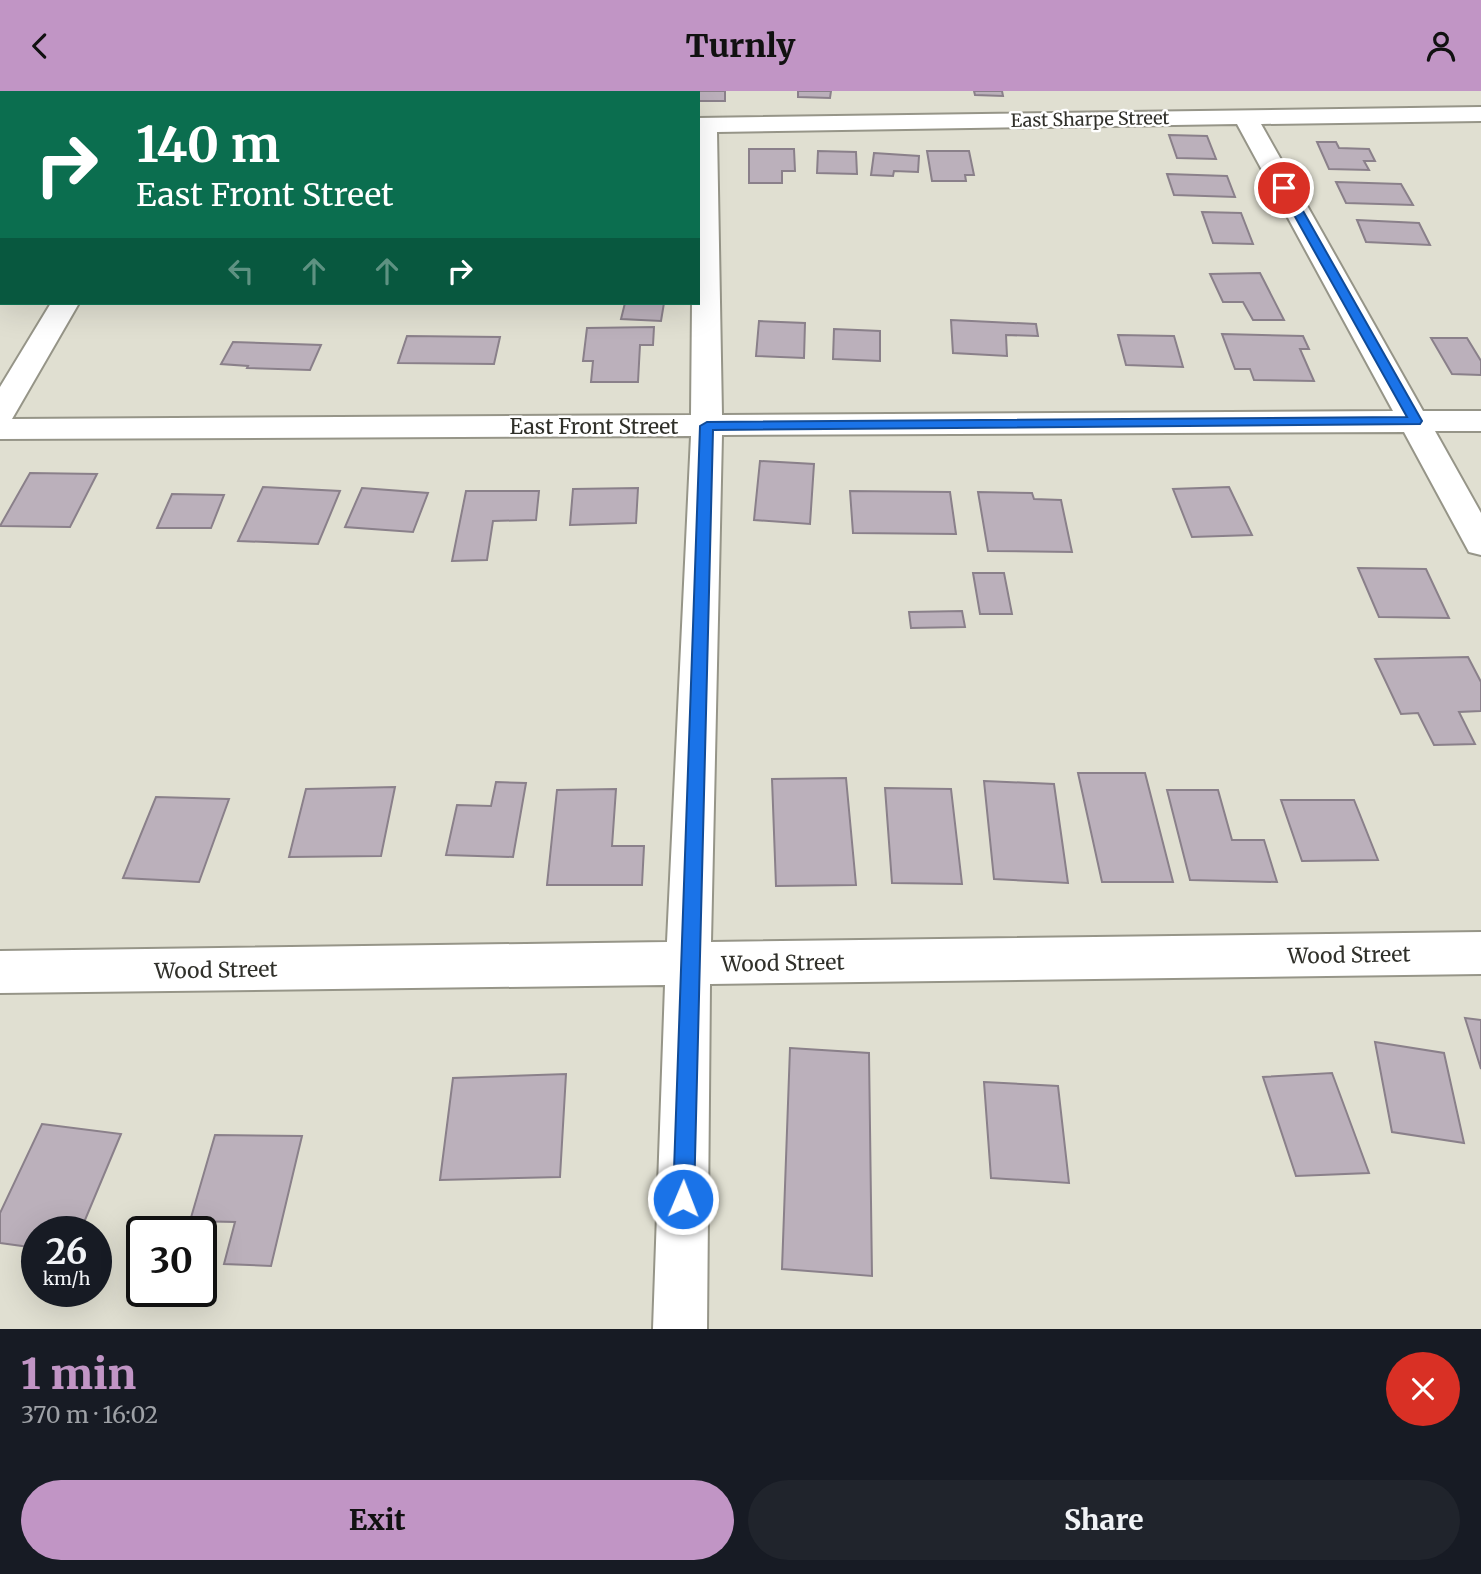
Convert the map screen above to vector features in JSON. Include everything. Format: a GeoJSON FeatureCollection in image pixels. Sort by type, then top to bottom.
{"type":"FeatureCollection","features":[{"type":"Feature","properties":{"kind":"street","name":"East Sharpe Street"},"geometry":{"type":"LineString","coordinates":[[701,125],[1481,114]]}},
{"type":"Feature","properties":{"kind":"street"},"geometry":{"type":"LineString","coordinates":[[1245,117],[1481,543]]}},
{"type":"Feature","properties":{"kind":"street"},"geometry":{"type":"LineString","coordinates":[[680,1329],[688,965],[707,426],[701,125]]}},
{"type":"Feature","properties":{"kind":"street"},"geometry":{"type":"LineString","coordinates":[[0,413],[64,305]]}},
{"type":"Feature","properties":{"kind":"street","name":"East Front Street"},"geometry":{"type":"LineString","coordinates":[[0,429],[1481,421]]}},
{"type":"Feature","properties":{"kind":"street","name":"Wood Street"},"geometry":{"type":"LineString","coordinates":[[0,972],[1481,953]]}},
{"type":"Feature","properties":{"kind":"building"},"geometry":{"type":"Polygon","coordinates":[[[700,91],[725,91],[725,101],[700,101],[700,91]]]}},
{"type":"Feature","properties":{"kind":"building"},"geometry":{"type":"Polygon","coordinates":[[[798,91],[831,91],[830,98],[798,97],[798,91]]]}},
{"type":"Feature","properties":{"kind":"building"},"geometry":{"type":"Polygon","coordinates":[[[974,91],[1002,91],[1003,96],[975,95],[974,91]]]}},
{"type":"Feature","properties":{"kind":"building"},"geometry":{"type":"Polygon","coordinates":[[[1169,135],[1207,136],[1216,159],[1177,158],[1169,135]]]}},
{"type":"Feature","properties":{"kind":"building"},"geometry":{"type":"Polygon","coordinates":[[[1317,142],[1336,142],[1339,148],[1369,149],[1375,161],[1364,161],[1369,170],[1329,169],[1317,142]]]}},
{"type":"Feature","properties":{"kind":"building"},"geometry":{"type":"Polygon","coordinates":[[[749,149],[794,149],[795,171],[782,171],[782,183],[749,183],[749,149]]]}},
{"type":"Feature","properties":{"kind":"building"},"geometry":{"type":"Polygon","coordinates":[[[818,151],[856,152],[857,174],[817,173],[818,151]]]}},
{"type":"Feature","properties":{"kind":"building"},"geometry":{"type":"Polygon","coordinates":[[[927,151],[969,151],[974,175],[965,175],[966,181],[932,181],[927,151]]]}},
{"type":"Feature","properties":{"kind":"building"},"geometry":{"type":"Polygon","coordinates":[[[874,153],[919,156],[918,172],[894,171],[893,176],[871,175],[874,153]]]}},
{"type":"Feature","properties":{"kind":"building"},"geometry":{"type":"Polygon","coordinates":[[[1167,174],[1227,176],[1235,197],[1174,195],[1167,174]]]}},
{"type":"Feature","properties":{"kind":"building"},"geometry":{"type":"Polygon","coordinates":[[[1336,182],[1401,184],[1413,205],[1346,203],[1336,182]]]}},
{"type":"Feature","properties":{"kind":"building"},"geometry":{"type":"Polygon","coordinates":[[[1202,212],[1241,213],[1253,244],[1213,243],[1202,212]]]}},
{"type":"Feature","properties":{"kind":"building"},"geometry":{"type":"Polygon","coordinates":[[[1357,220],[1419,223],[1430,245],[1366,242],[1357,220]]]}},
{"type":"Feature","properties":{"kind":"building"},"geometry":{"type":"Polygon","coordinates":[[[1260,273],[1284,320],[1253,320],[1243,302],[1223,302],[1210,274],[1260,273]]]}},
{"type":"Feature","properties":{"kind":"building"},"geometry":{"type":"Polygon","coordinates":[[[624,305],[664,305],[661,321],[621,319],[624,305]]]}},
{"type":"Feature","properties":{"kind":"building"},"geometry":{"type":"Polygon","coordinates":[[[951,320],[1036,324],[1038,336],[1006,335],[1007,356],[953,353],[951,320]]]}},
{"type":"Feature","properties":{"kind":"building"},"geometry":{"type":"Polygon","coordinates":[[[759,321],[805,323],[804,358],[756,356],[759,321]]]}},
{"type":"Feature","properties":{"kind":"building"},"geometry":{"type":"Polygon","coordinates":[[[654,327],[653,345],[640,345],[638,382],[591,382],[593,361],[583,361],[587,328],[654,327]]]}},
{"type":"Feature","properties":{"kind":"building"},"geometry":{"type":"Polygon","coordinates":[[[834,329],[880,331],[880,361],[833,359],[834,329]]]}},
{"type":"Feature","properties":{"kind":"building"},"geometry":{"type":"Polygon","coordinates":[[[1222,334],[1303,336],[1309,349],[1300,349],[1314,381],[1254,380],[1250,369],[1235,369],[1222,334]]]}},
{"type":"Feature","properties":{"kind":"building"},"geometry":{"type":"Polygon","coordinates":[[[1118,335],[1174,336],[1183,367],[1126,365],[1118,335]]]}},
{"type":"Feature","properties":{"kind":"building"},"geometry":{"type":"Polygon","coordinates":[[[407,336],[500,337],[494,364],[398,363],[407,336]]]}},
{"type":"Feature","properties":{"kind":"building"},"geometry":{"type":"Polygon","coordinates":[[[1431,338],[1467,338],[1481,361],[1481,375],[1452,374],[1431,338]]]}},
{"type":"Feature","properties":{"kind":"building"},"geometry":{"type":"Polygon","coordinates":[[[233,342],[321,345],[310,370],[247,368],[248,366],[221,364],[233,342]]]}},
{"type":"Feature","properties":{"kind":"building"},"geometry":{"type":"Polygon","coordinates":[[[760,461],[814,464],[810,524],[754,520],[760,461]]]}},
{"type":"Feature","properties":{"kind":"building"},"geometry":{"type":"Polygon","coordinates":[[[30,473],[97,474],[70,527],[0,526],[30,473]]]}},
{"type":"Feature","properties":{"kind":"building"},"geometry":{"type":"Polygon","coordinates":[[[263,487],[340,491],[318,544],[238,541],[263,487]]]}},
{"type":"Feature","properties":{"kind":"building"},"geometry":{"type":"Polygon","coordinates":[[[1229,487],[1252,535],[1192,537],[1173,489],[1229,487]]]}},
{"type":"Feature","properties":{"kind":"building"},"geometry":{"type":"Polygon","coordinates":[[[362,488],[428,493],[413,532],[345,527],[362,488]]]}},
{"type":"Feature","properties":{"kind":"building"},"geometry":{"type":"Polygon","coordinates":[[[638,488],[636,523],[570,525],[573,489],[638,488]]]}},
{"type":"Feature","properties":{"kind":"building"},"geometry":{"type":"Polygon","coordinates":[[[466,491],[539,491],[536,520],[493,521],[487,560],[452,561],[466,491]]]}},
{"type":"Feature","properties":{"kind":"building"},"geometry":{"type":"Polygon","coordinates":[[[850,491],[950,492],[956,534],[853,533],[850,491]]]}},
{"type":"Feature","properties":{"kind":"building"},"geometry":{"type":"Polygon","coordinates":[[[978,492],[1032,493],[1034,499],[1061,500],[1072,552],[988,551],[978,492]]]}},
{"type":"Feature","properties":{"kind":"building"},"geometry":{"type":"Polygon","coordinates":[[[172,494],[224,495],[211,528],[157,528],[172,494]]]}},
{"type":"Feature","properties":{"kind":"building"},"geometry":{"type":"Polygon","coordinates":[[[1358,568],[1426,569],[1449,618],[1379,617],[1358,568]]]}},
{"type":"Feature","properties":{"kind":"building"},"geometry":{"type":"Polygon","coordinates":[[[973,573],[1004,573],[1012,614],[980,614],[973,573]]]}},
{"type":"Feature","properties":{"kind":"building"},"geometry":{"type":"Polygon","coordinates":[[[962,611],[965,627],[911,628],[909,612],[962,611]]]}},
{"type":"Feature","properties":{"kind":"building"},"geometry":{"type":"Polygon","coordinates":[[[1468,657],[1481,682],[1481,711],[1459,712],[1475,744],[1434,745],[1418,713],[1401,714],[1375,659],[1468,657]]]}},
{"type":"Feature","properties":{"kind":"building"},"geometry":{"type":"Polygon","coordinates":[[[1078,773],[1145,773],[1173,882],[1102,882],[1078,773]]]}},
{"type":"Feature","properties":{"kind":"building"},"geometry":{"type":"Polygon","coordinates":[[[846,778],[856,885],[776,886],[772,779],[846,778]]]}},
{"type":"Feature","properties":{"kind":"building"},"geometry":{"type":"Polygon","coordinates":[[[984,781],[1054,784],[1068,883],[994,879],[984,781]]]}},
{"type":"Feature","properties":{"kind":"building"},"geometry":{"type":"Polygon","coordinates":[[[496,782],[526,783],[513,857],[446,855],[457,805],[491,806],[496,782]]]}},
{"type":"Feature","properties":{"kind":"building"},"geometry":{"type":"Polygon","coordinates":[[[395,787],[381,856],[289,857],[306,789],[395,787]]]}},
{"type":"Feature","properties":{"kind":"building"},"geometry":{"type":"Polygon","coordinates":[[[885,788],[951,789],[962,884],[892,883],[885,788]]]}},
{"type":"Feature","properties":{"kind":"building"},"geometry":{"type":"Polygon","coordinates":[[[616,789],[612,846],[644,846],[642,885],[547,885],[557,790],[616,789]]]}},
{"type":"Feature","properties":{"kind":"building"},"geometry":{"type":"Polygon","coordinates":[[[1167,790],[1218,790],[1232,840],[1264,840],[1277,882],[1190,880],[1167,790]]]}},
{"type":"Feature","properties":{"kind":"building"},"geometry":{"type":"Polygon","coordinates":[[[156,797],[229,799],[199,882],[123,878],[156,797]]]}},
{"type":"Feature","properties":{"kind":"building"},"geometry":{"type":"Polygon","coordinates":[[[1281,800],[1354,800],[1378,860],[1302,861],[1281,800]]]}},
{"type":"Feature","properties":{"kind":"building"},"geometry":{"type":"Polygon","coordinates":[[[1465,1018],[1481,1020],[1481,1069],[1465,1018]]]}},
{"type":"Feature","properties":{"kind":"building"},"geometry":{"type":"Polygon","coordinates":[[[1375,1042],[1444,1053],[1464,1143],[1392,1132],[1375,1042]]]}},
{"type":"Feature","properties":{"kind":"building"},"geometry":{"type":"Polygon","coordinates":[[[790,1048],[869,1053],[872,1276],[782,1269],[790,1048]]]}},
{"type":"Feature","properties":{"kind":"building"},"geometry":{"type":"Polygon","coordinates":[[[1332,1073],[1369,1173],[1296,1176],[1263,1077],[1332,1073]]]}},
{"type":"Feature","properties":{"kind":"building"},"geometry":{"type":"Polygon","coordinates":[[[566,1074],[560,1177],[440,1180],[453,1078],[566,1074]]]}},
{"type":"Feature","properties":{"kind":"building"},"geometry":{"type":"Polygon","coordinates":[[[984,1082],[1058,1086],[1069,1183],[991,1178],[984,1082]]]}},
{"type":"Feature","properties":{"kind":"building"},"geometry":{"type":"Polygon","coordinates":[[[42,1124],[121,1134],[87,1216],[21,1216],[21,1246],[0,1243],[0,1213],[42,1124]]]}},
{"type":"Feature","properties":{"kind":"building"},"geometry":{"type":"Polygon","coordinates":[[[215,1135],[302,1136],[271,1266],[224,1264],[235,1222],[217,1222],[217,1216],[191,1216],[215,1135]]]}},
{"type":"Feature","properties":{"kind":"route"},"geometry":{"type":"LineString","coordinates":[[683,1199],[688,965],[707,426],[1415,421],[1284,188]]}}]}
